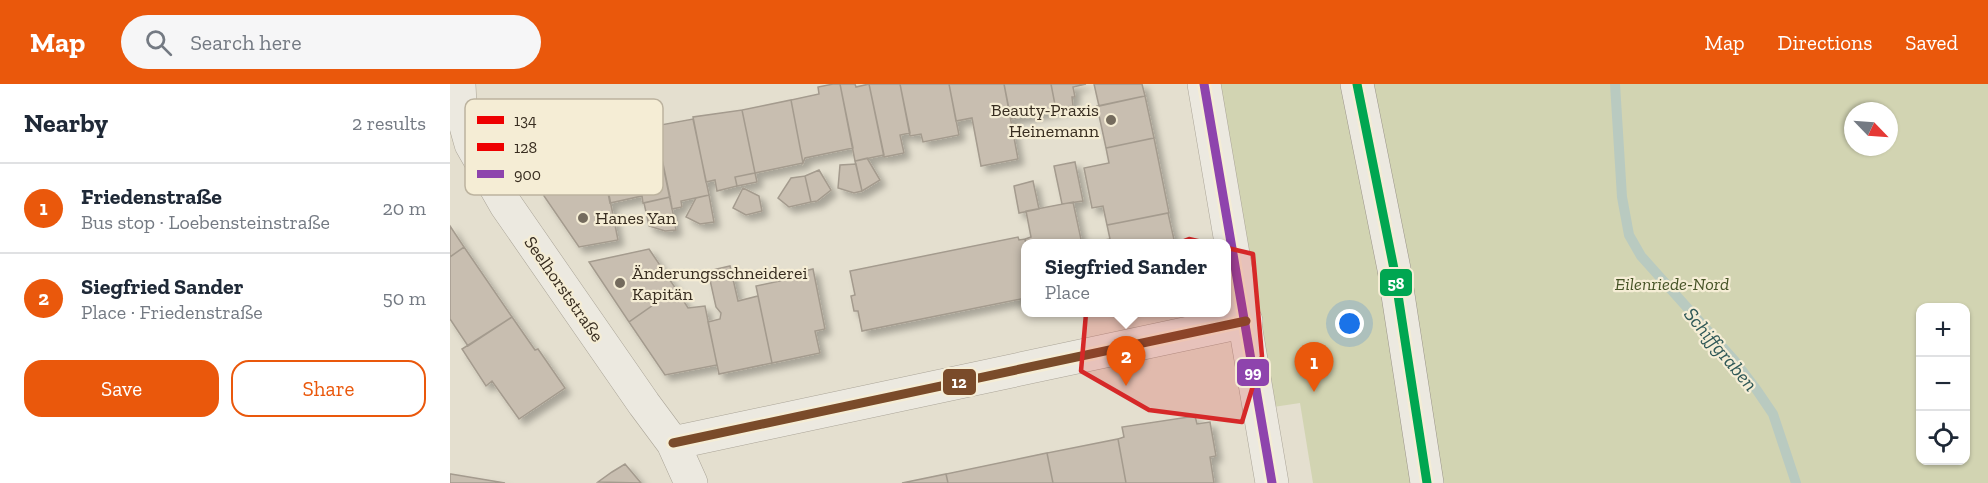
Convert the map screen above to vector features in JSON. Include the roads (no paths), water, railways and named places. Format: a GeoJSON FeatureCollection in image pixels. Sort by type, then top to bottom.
{"type":"FeatureCollection","features":[{"type":"Feature","properties":{"kind":"street","name":"Seelhorststraße"},"geometry":{"type":"LineString","coordinates":[[459,84],[460,105],[465,123]]}},
{"type":"Feature","properties":{"kind":"street"},"geometry":{"type":"LineString","coordinates":[[1204,84],[1272,483]]}},
{"type":"Feature","properties":{"kind":"street"},"geometry":{"type":"LineString","coordinates":[[1357,84],[1394,269],[1427,483]]}},
{"type":"Feature","properties":{"kind":"street","name":"Seelhorststraße"},"geometry":{"type":"LineString","coordinates":[[500,195],[644,404],[674,443],[691,483]]}},
{"type":"Feature","properties":{"kind":"street"},"geometry":{"type":"LineString","coordinates":[[674,443],[1246,321]]}},
{"type":"Feature","properties":{"kind":"waterway","name":"Schiffgraben"},"geometry":{"type":"LineString","coordinates":[[1615,84],[1622,197],[1629,235],[1641,256],[1734,360],[1773,414],[1796,483]]}},
{"type":"Feature","properties":{"kind":"place","name":"Beauty-Praxis Heinemann"},"geometry":{"type":"Point","coordinates":[1111,120]}},
{"type":"Feature","properties":{"kind":"place","name":"Hanes Yan"},"geometry":{"type":"Point","coordinates":[583,218]}},
{"type":"Feature","properties":{"kind":"place","name":"Änderungsschneiderei Kapitän"},"geometry":{"type":"Point","coordinates":[620,283]}},
{"type":"Feature","properties":{"kind":"place","name":"Siegfried Sander"},"geometry":{"type":"Point","coordinates":[1126,386]}},
{"type":"Feature","properties":{"kind":"place","name":"Friedenstraße"},"geometry":{"type":"Point","coordinates":[1314,392]}},
{"type":"Feature","properties":{"kind":"park label","name":"Eilenriede-Nord"},"geometry":{"type":"Point","coordinates":[1672,284]}}]}
